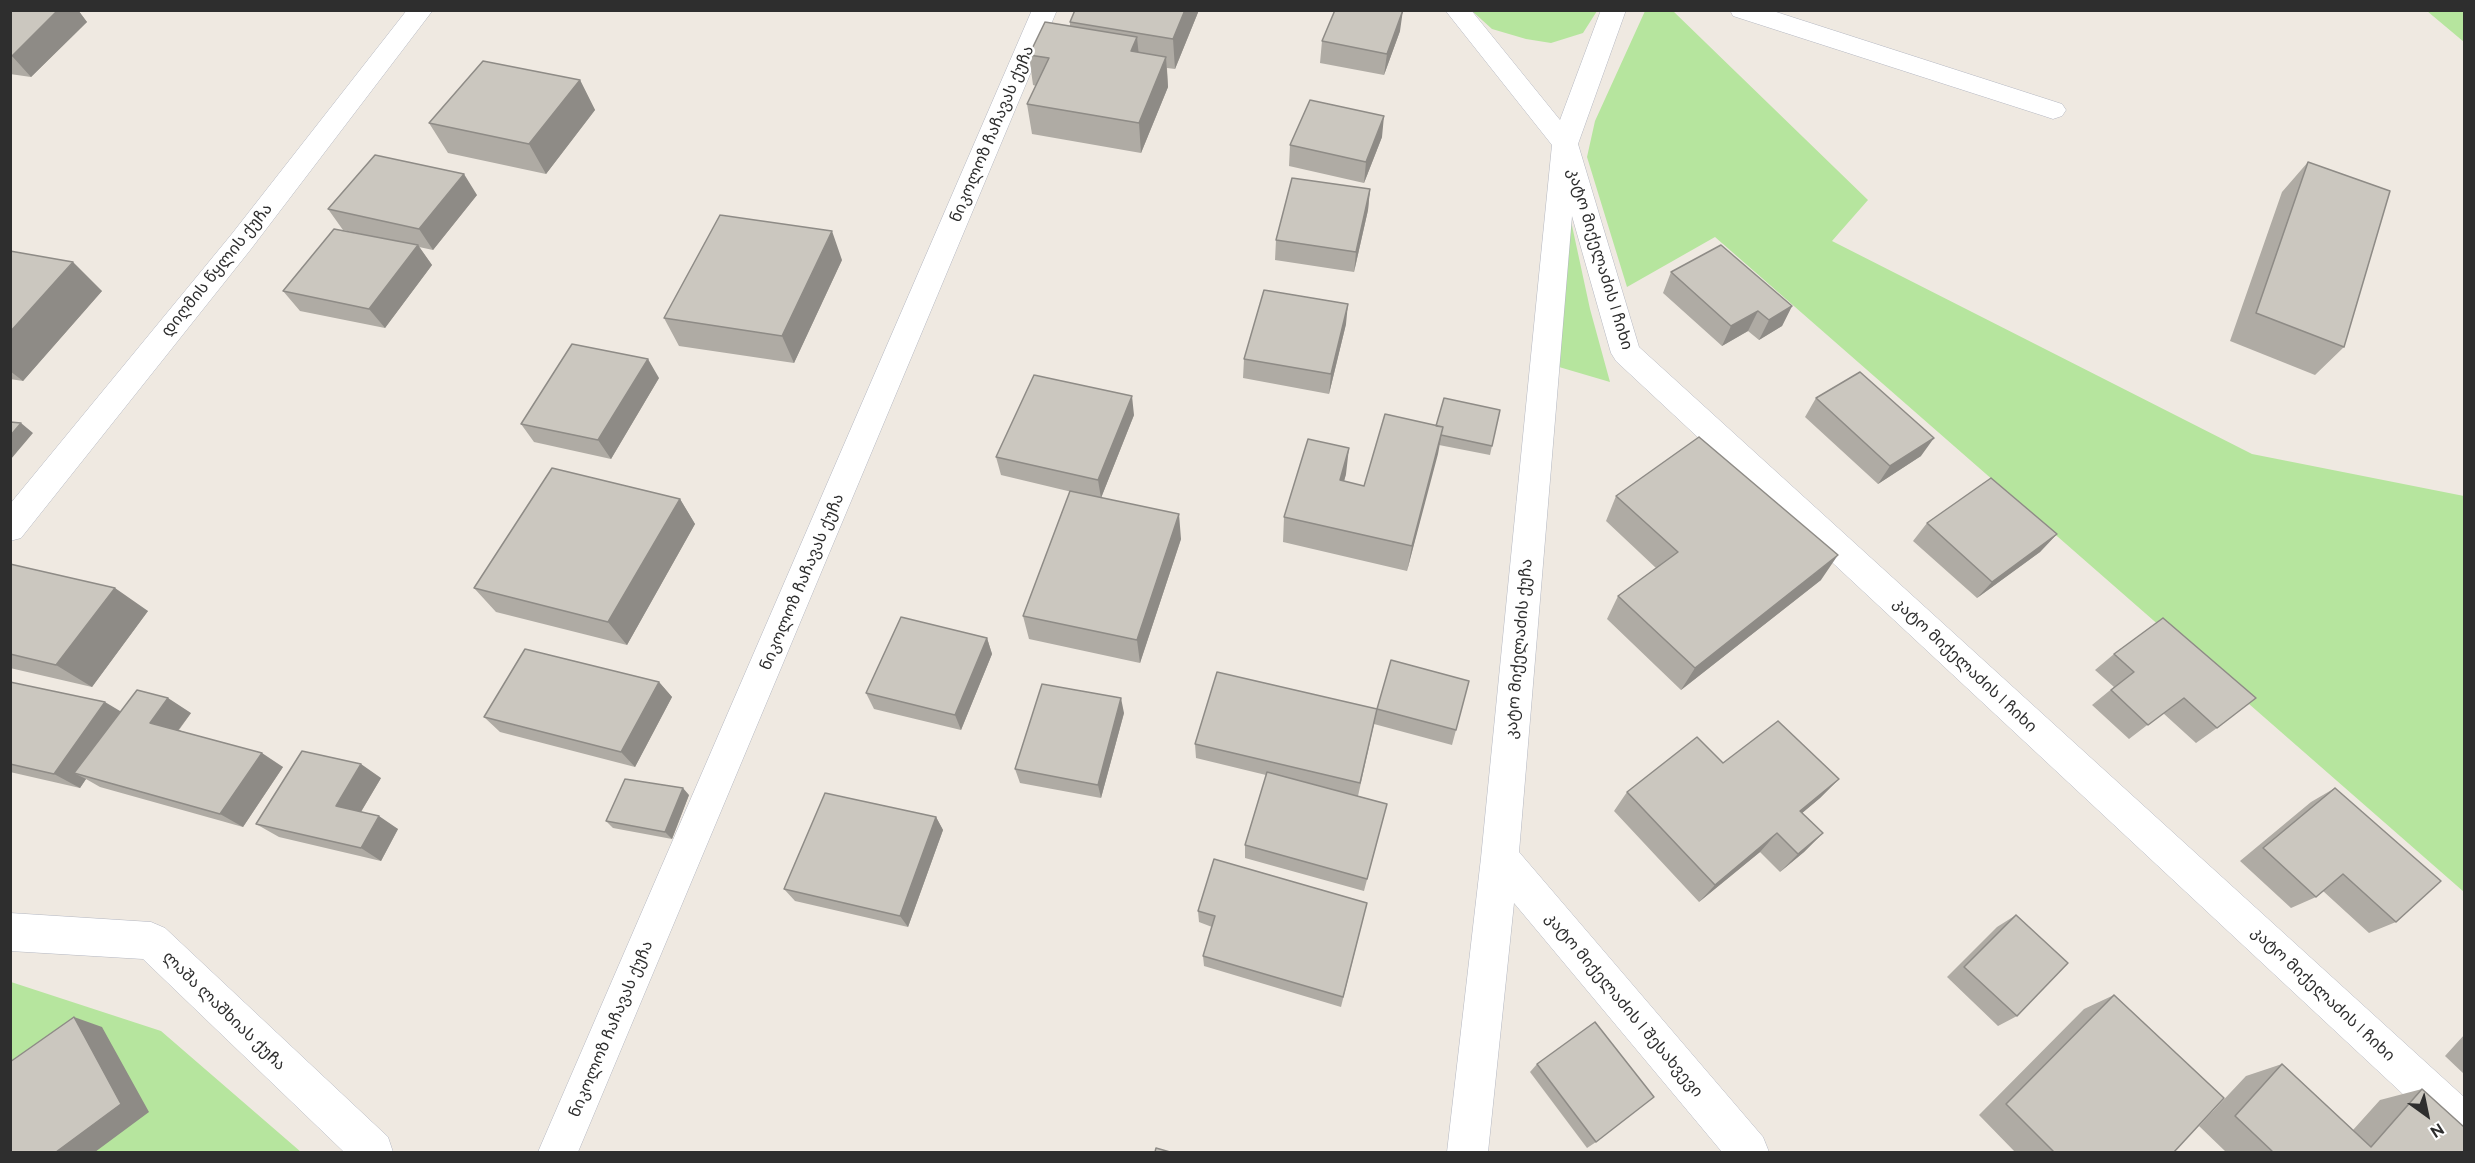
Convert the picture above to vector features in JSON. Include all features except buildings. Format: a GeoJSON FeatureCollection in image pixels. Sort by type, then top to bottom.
{"type":"FeatureCollection","features":[{"type":"Feature","properties":{"kind":"street","name":"დიღმის წყლის ქუჩა"},"geometry":{"type":"LineString","coordinates":[[10,528],[241,242],[421,10]]}},
{"type":"Feature","properties":{"kind":"street","name":"ნიკოლოზ ჩაჩავას ქუჩა"},"geometry":{"type":"LineString","coordinates":[[558,1152],[1045,10]]}},
{"type":"Feature","properties":{"kind":"street"},"geometry":{"type":"LineString","coordinates":[[1457,10],[1565,144]]}},
{"type":"Feature","properties":{"kind":"street","name":"კატო მიქელაძის ქუჩა"},"geometry":{"type":"LineString","coordinates":[[1467,1152],[1500,858],[1565,144],[1614,10]]}},
{"type":"Feature","properties":{"kind":"street"},"geometry":{"type":"LineString","coordinates":[[1742,10],[2053,110]]}},
{"type":"Feature","properties":{"kind":"street","name":"კატო მიქელაძის I ჩიხი"},"geometry":{"type":"LineString","coordinates":[[1565,144],[1626,353],[2464,1124]]}},
{"type":"Feature","properties":{"kind":"street","name":"კატო მიქელაძის I შესახვევი"},"geometry":{"type":"LineString","coordinates":[[1500,858],[1748,1152]]}},
{"type":"Feature","properties":{"kind":"street","name":"ლაშა ლაშხიას ქუჩა"},"geometry":{"type":"LineString","coordinates":[[10,932],[151,941],[373,1152]]}},
{"type":"Feature","properties":{"kind":"green space"},"geometry":{"type":"Polygon","coordinates":[[[1472,11],[1597,11],[1583,33],[1551,43],[1526,39],[1492,29],[1472,11]]]}},
{"type":"Feature","properties":{"kind":"green space"},"geometry":{"type":"Polygon","coordinates":[[[1645,11],[1673,11],[1868,200],[1832,241],[2252,454],[2464,496],[2464,892],[1715,237],[1627,287],[1587,157],[1595,121],[1645,11]]]}},
{"type":"Feature","properties":{"kind":"green space"},"geometry":{"type":"Polygon","coordinates":[[[2427,11],[2464,11],[2464,42],[2427,11]]]}},
{"type":"Feature","properties":{"kind":"green space"},"geometry":{"type":"Polygon","coordinates":[[[1571,221],[1590,309],[1610,382],[1559,367],[1571,221]]]}},
{"type":"Feature","properties":{"kind":"green space"},"geometry":{"type":"Polygon","coordinates":[[[11,982],[161,1031],[301,1152],[11,1152],[11,982]]]}}]}
